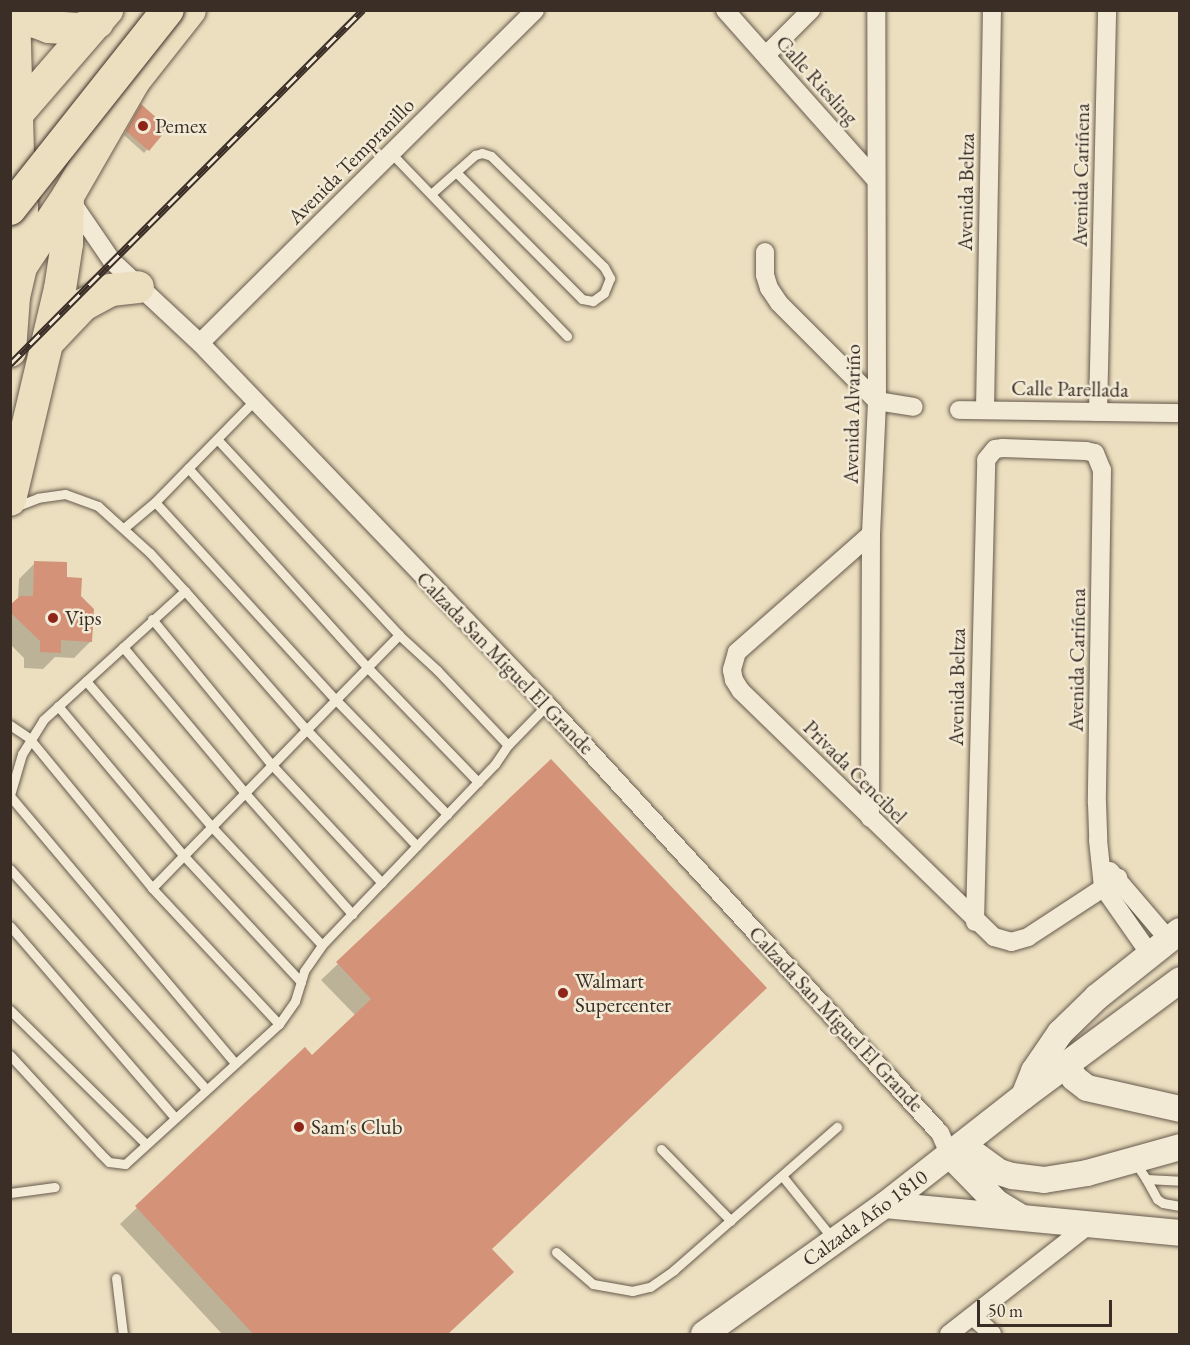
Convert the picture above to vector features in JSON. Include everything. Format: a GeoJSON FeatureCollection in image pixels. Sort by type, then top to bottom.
{"type":"FeatureCollection","features":[{"type":"Feature","properties":{"kind":"highway"},"geometry":{"type":"LineString","coordinates":[[10,351],[22,206],[13,190],[14,10]]}},
{"type":"Feature","properties":{"kind":"highway"},"geometry":{"type":"LineString","coordinates":[[22,10],[36,22],[57,28],[80,29],[102,16]]}},
{"type":"Feature","properties":{"kind":"highway"},"geometry":{"type":"LineString","coordinates":[[13,190],[144,10]]}},
{"type":"Feature","properties":{"kind":"highway"},"geometry":{"type":"LineString","coordinates":[[13,190],[168,10]]}},
{"type":"Feature","properties":{"kind":"highway"},"geometry":{"type":"LineString","coordinates":[[16,272],[68,196],[134,81],[190,10]]}},
{"type":"Feature","properties":{"kind":"highway"},"geometry":{"type":"LineString","coordinates":[[14,119],[102,16]]}},
{"type":"Feature","properties":{"kind":"highway"},"geometry":{"type":"LineString","coordinates":[[10,500],[49,341],[65,256],[68,196]]}},
{"type":"Feature","properties":{"kind":"highway"},"geometry":{"type":"LineString","coordinates":[[49,341],[82,305],[111,290],[138,287]]}},
{"type":"Feature","properties":{"kind":"street","name":"Avenida Tempranillo"},"geometry":{"type":"LineString","coordinates":[[200,344],[535,10]]}},
{"type":"Feature","properties":{"kind":"street","name":"Calle Riesling"},"geometry":{"type":"LineString","coordinates":[[725,10],[875,179]]}},
{"type":"Feature","properties":{"kind":"street"},"geometry":{"type":"LineString","coordinates":[[766,55],[811,10]]}},
{"type":"Feature","properties":{"kind":"street","name":"Avenida Alvariño"},"geometry":{"type":"LineString","coordinates":[[870,818],[871,534],[877,401],[876,10]]}},
{"type":"Feature","properties":{"kind":"street","name":"Avenida Beltza"},"geometry":{"type":"LineString","coordinates":[[985,410],[992,10]]}},
{"type":"Feature","properties":{"kind":"street","name":"Avenida Cariñena"},"geometry":{"type":"LineString","coordinates":[[1098,412],[1107,10]]}},
{"type":"Feature","properties":{"kind":"street","name":"Calzada San Miguel El Grande"},"geometry":{"type":"LineString","coordinates":[[68,196],[112,261],[200,344],[547,705],[951,1144],[997,1203],[1021,1218],[1179,1233]]}},
{"type":"Feature","properties":{"kind":"street"},"geometry":{"type":"LineString","coordinates":[[765,252],[765,275],[779,303],[877,401],[914,407]]}},
{"type":"Feature","properties":{"kind":"street","name":"Calle Parellada"},"geometry":{"type":"LineString","coordinates":[[959,410],[1179,413]]}},
{"type":"Feature","properties":{"kind":"street","name":"Avenida Beltza"},"geometry":{"type":"LineString","coordinates":[[975,922],[984,472],[990,454],[1003,448],[1086,451],[1095,453],[1100,460]]}},
{"type":"Feature","properties":{"kind":"street","name":"Avenida Cariñena"},"geometry":{"type":"LineString","coordinates":[[1100,460],[1102,470],[1097,812],[1100,862],[1110,882],[1166,941]]}},
{"type":"Feature","properties":{"kind":"street","name":"Privada Cencibel"},"geometry":{"type":"LineString","coordinates":[[871,534],[745,643],[734,659],[732,670],[734,680],[741,691],[975,922],[994,938],[1011,942],[1020,940],[1110,882]]}},
{"type":"Feature","properties":{"kind":"street","name":"Calzada Año 1810"},"geometry":{"type":"LineString","coordinates":[[1024,1096],[1034,1071],[1060,1033],[1097,997],[1166,941]]}},
{"type":"Feature","properties":{"kind":"street","name":"Calzada Año 1810"},"geometry":{"type":"LineString","coordinates":[[704,1335],[885,1205],[951,1144],[1068,1066],[1179,980]]}},
{"type":"Feature","properties":{"kind":"street"},"geometry":{"type":"LineString","coordinates":[[1068,1066],[1074,1078],[1087,1088],[1179,1109]]}},
{"type":"Feature","properties":{"kind":"street","name":"Calzada San Miguel El Grande"},"geometry":{"type":"LineString","coordinates":[[951,1144],[999,1172],[1026,1179],[1064,1178],[1140,1170],[1179,1147]]}},
{"type":"Feature","properties":{"kind":"street"},"geometry":{"type":"LineString","coordinates":[[885,1205],[1021,1218]]}},
{"type":"Feature","properties":{"kind":"street"},"geometry":{"type":"LineString","coordinates":[[949,1335],[1090,1224]]}},
{"type":"Feature","properties":{"kind":"street"},"geometry":{"type":"LineString","coordinates":[[973,1316],[992,1335]]}},
{"type":"Feature","properties":{"kind":"lane"},"geometry":{"type":"LineString","coordinates":[[391,153],[567,336]]}},
{"type":"Feature","properties":{"kind":"lane"},"geometry":{"type":"LineString","coordinates":[[431,194],[475,155],[482,153],[502,164],[608,272],[609,285],[604,293],[593,301],[582,299],[456,172]]}},
{"type":"Feature","properties":{"kind":"lane"},"geometry":{"type":"LineString","coordinates":[[124,528],[155,501],[254,401]]}},
{"type":"Feature","properties":{"kind":"lane"},"geometry":{"type":"LineString","coordinates":[[217,439],[399,635],[437,670],[508,745]]}},
{"type":"Feature","properties":{"kind":"lane"},"geometry":{"type":"LineString","coordinates":[[188,468],[367,667],[478,782]]}},
{"type":"Feature","properties":{"kind":"lane"},"geometry":{"type":"LineString","coordinates":[[10,509],[38,498],[65,494],[98,506],[124,528],[185,591],[306,729],[417,846]]}},
{"type":"Feature","properties":{"kind":"lane"},"geometry":{"type":"LineString","coordinates":[[155,501],[335,699],[447,814]]}},
{"type":"Feature","properties":{"kind":"lane"},"geometry":{"type":"LineString","coordinates":[[185,591],[43,720],[29,738],[15,771],[10,796],[236,1063]]}},
{"type":"Feature","properties":{"kind":"lane"},"geometry":{"type":"LineString","coordinates":[[152,619],[272,765],[382,883]]}},
{"type":"Feature","properties":{"kind":"lane"},"geometry":{"type":"LineString","coordinates":[[152,888],[399,635]]}},
{"type":"Feature","properties":{"kind":"lane"},"geometry":{"type":"LineString","coordinates":[[123,647],[245,793],[352,914]]}},
{"type":"Feature","properties":{"kind":"lane"},"geometry":{"type":"LineString","coordinates":[[86,681],[212,827],[322,945]]}},
{"type":"Feature","properties":{"kind":"lane"},"geometry":{"type":"LineString","coordinates":[[10,1054],[109,1162],[125,1164],[279,1024],[295,1001],[310,961],[322,945],[478,782],[508,745],[547,705]]}},
{"type":"Feature","properties":{"kind":"lane"},"geometry":{"type":"LineString","coordinates":[[58,706],[183,856],[301,982]]}},
{"type":"Feature","properties":{"kind":"lane"},"geometry":{"type":"LineString","coordinates":[[10,725],[29,738],[152,888],[279,1024]]}},
{"type":"Feature","properties":{"kind":"lane"},"geometry":{"type":"LineString","coordinates":[[10,869],[206,1089]]}},
{"type":"Feature","properties":{"kind":"lane"},"geometry":{"type":"LineString","coordinates":[[10,926],[175,1118]]}},
{"type":"Feature","properties":{"kind":"lane"},"geometry":{"type":"LineString","coordinates":[[10,1010],[146,1143]]}},
{"type":"Feature","properties":{"kind":"lane"},"geometry":{"type":"LineString","coordinates":[[556,1252],[593,1284],[632,1291],[650,1287],[674,1270],[783,1177],[837,1127]]}},
{"type":"Feature","properties":{"kind":"lane"},"geometry":{"type":"LineString","coordinates":[[661,1149],[731,1221]]}},
{"type":"Feature","properties":{"kind":"lane"},"geometry":{"type":"LineString","coordinates":[[1140,1170],[1179,1181]]}},
{"type":"Feature","properties":{"kind":"lane"},"geometry":{"type":"LineString","coordinates":[[1140,1170],[1157,1199],[1163,1203],[1179,1206]]}},
{"type":"Feature","properties":{"kind":"lane"},"geometry":{"type":"LineString","coordinates":[[783,1177],[835,1241]]}},
{"type":"Feature","properties":{"kind":"lane"},"geometry":{"type":"LineString","coordinates":[[10,1193],[55,1186]]}},
{"type":"Feature","properties":{"kind":"lane"},"geometry":{"type":"LineString","coordinates":[[116,1278],[123,1335]]}},
{"type":"Feature","properties":{"kind":"building","name":"Pemex"},"geometry":{"type":"Polygon","coordinates":[[[141,104],[168,128],[149,151],[126,131],[141,104]]]}},
{"type":"Feature","properties":{"kind":"building"},"geometry":{"type":"Polygon","coordinates":[[[34,561],[67,562],[67,577],[82,578],[81,596],[94,609],[92,642],[61,640],[61,653],[40,652],[40,641],[10,612],[10,605],[20,596],[33,596],[34,561]]]}},
{"type":"Feature","properties":{"kind":"building","name":"Walmart Supercenter"},"geometry":{"type":"Polygon","coordinates":[[[551,759],[767,988],[492,1249],[514,1272],[447,1335],[254,1335],[135,1206],[305,1047],[312,1055],[371,999],[336,962],[551,759]]]}},
{"type":"Feature","properties":{"kind":"railway"},"geometry":{"type":"LineString","coordinates":[[10,364],[363,10]]}},
{"type":"Feature","properties":{"kind":"place","name":"Pemex"},"geometry":{"type":"Point","coordinates":[143,126]}},
{"type":"Feature","properties":{"kind":"place","name":"Vips"},"geometry":{"type":"Point","coordinates":[53,618]}},
{"type":"Feature","properties":{"kind":"place","name":"Walmart Supercenter"},"geometry":{"type":"Point","coordinates":[563,993]}},
{"type":"Feature","properties":{"kind":"place","name":"Sam's Club"},"geometry":{"type":"Point","coordinates":[299,1127]}}]}
